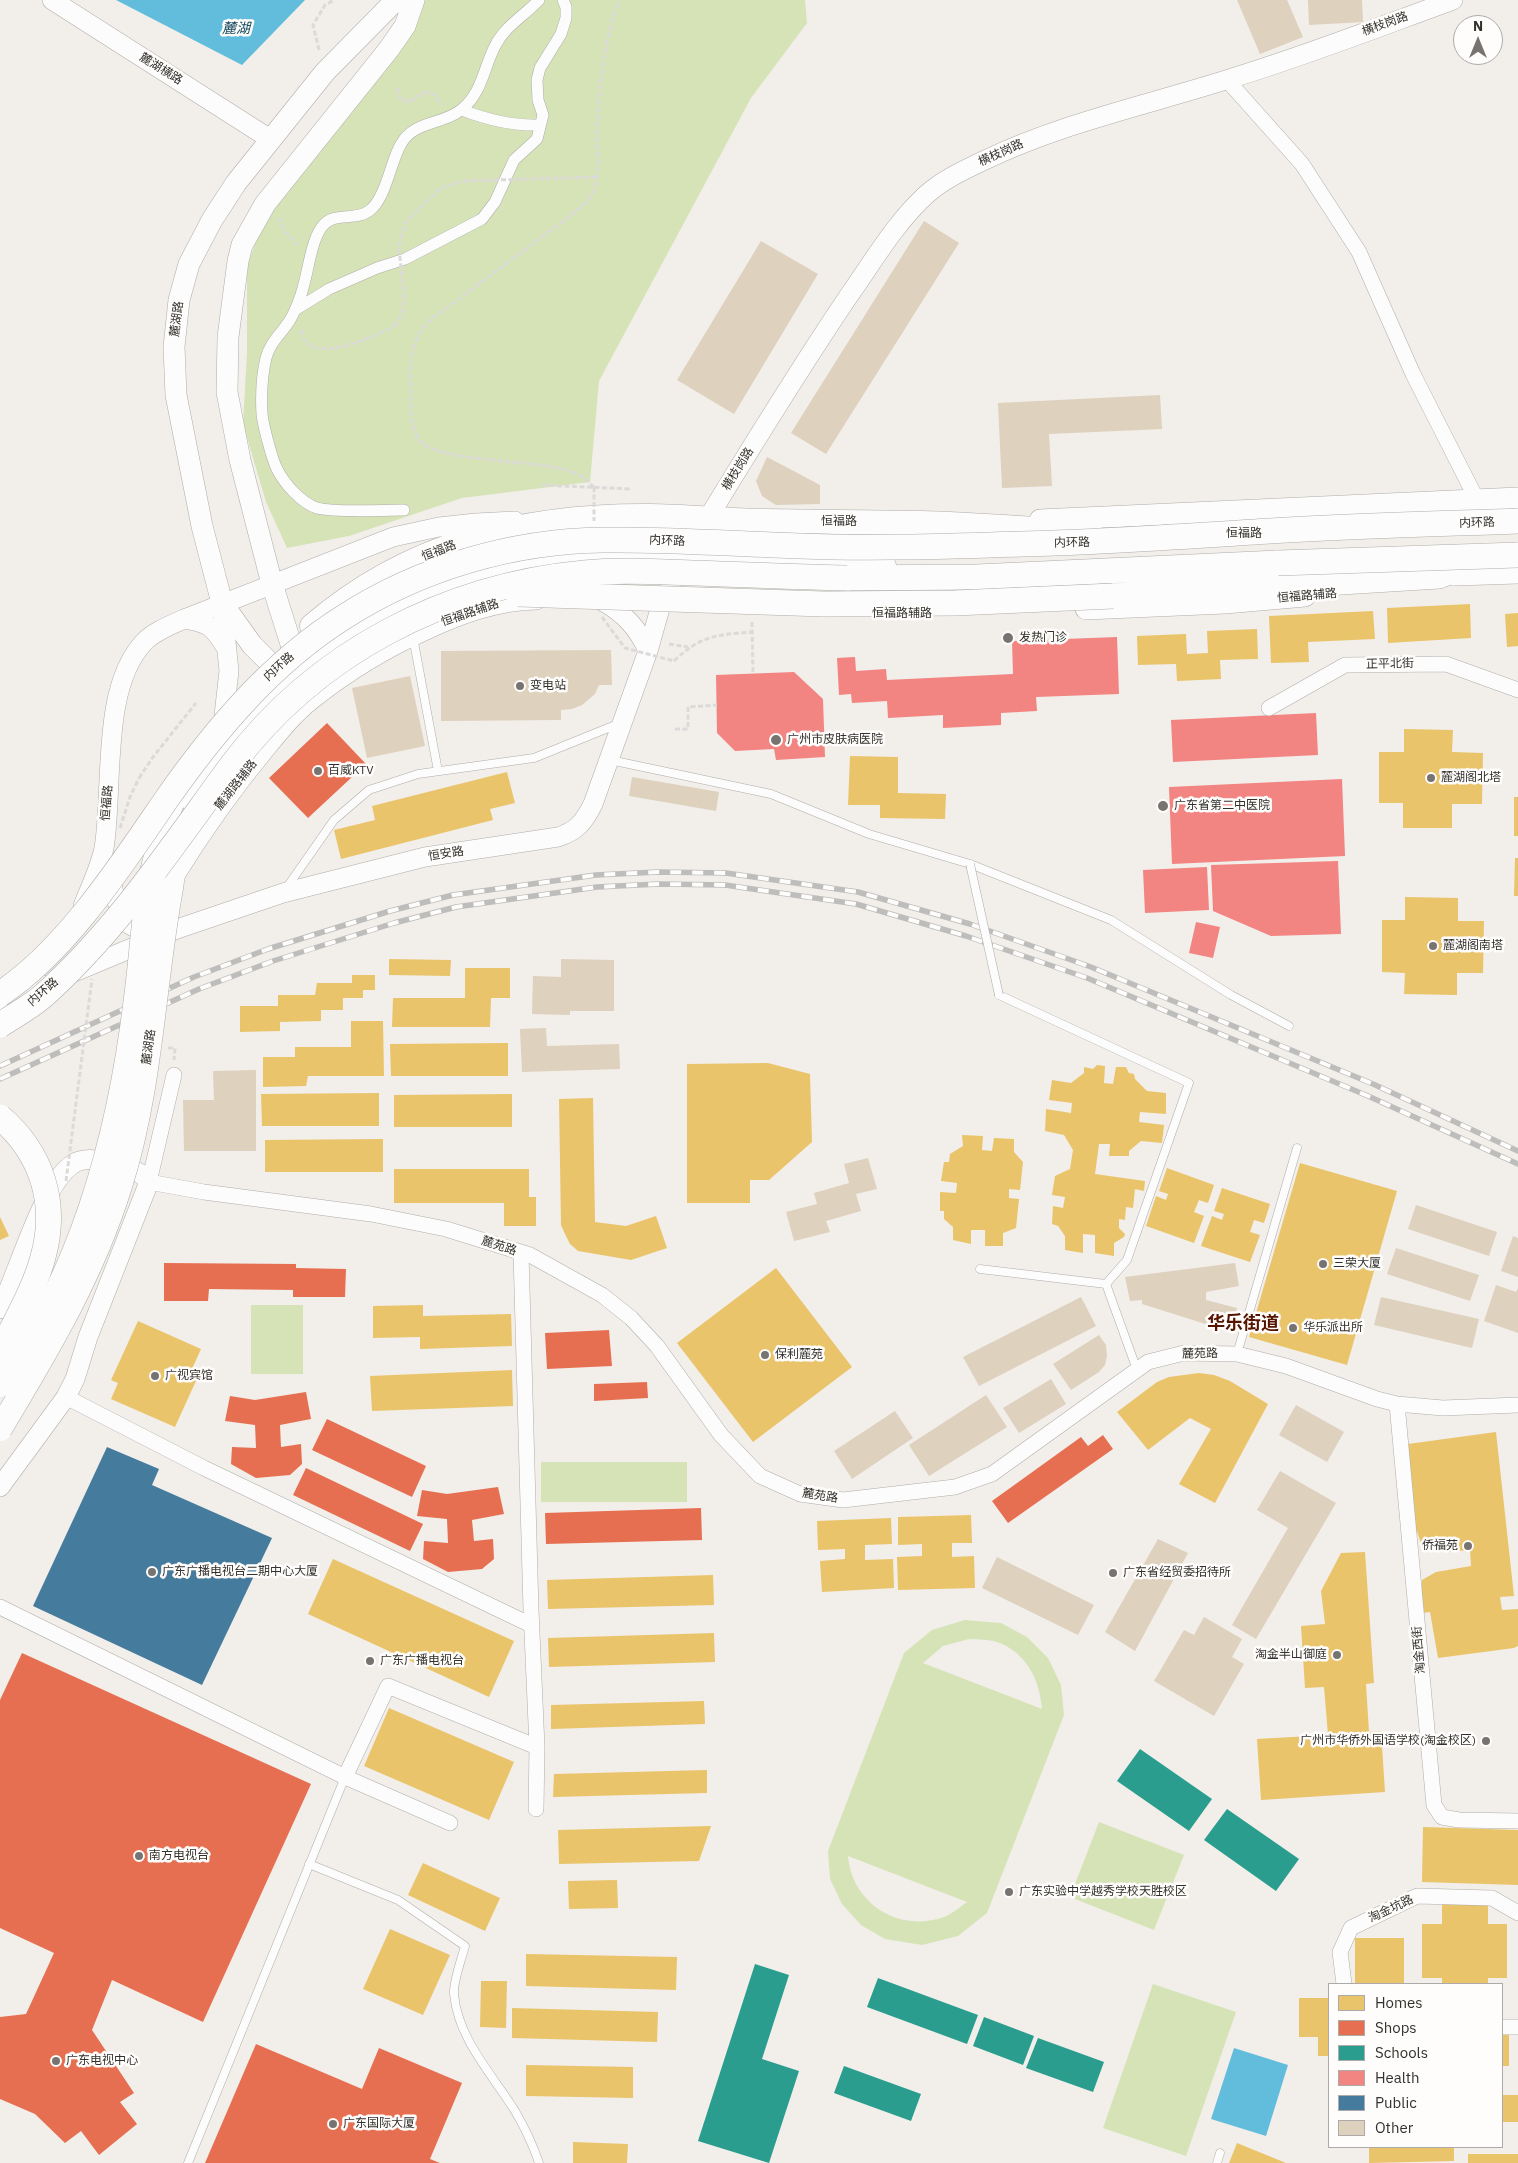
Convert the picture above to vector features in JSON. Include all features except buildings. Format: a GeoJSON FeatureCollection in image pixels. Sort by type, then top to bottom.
{"type":"FeatureCollection","features":[{"type":"Feature","properties":{"kind":"highway","name":"内环路"},"geometry":{"type":"LineString","coordinates":[[12,995],[32,968],[78,920],[204,748],[264,680],[344,616],[403,585],[467,561],[533,546],[600,540],[886,548],[1111,542],[1273,531],[1515,522]]}},
{"type":"Feature","properties":{"kind":"highway","name":"内环路"},"geometry":{"type":"LineString","coordinates":[[0,1025],[41,997],[109,929],[160,864],[235,761],[282,708],[318,676],[392,628],[435,608],[474,594],[533,579],[602,572],[847,578],[977,577],[1518,553]]}},
{"type":"Feature","properties":{"kind":"highway"},"geometry":{"type":"LineString","coordinates":[[435,608],[489,596],[527,594],[824,604],[955,603],[1113,596],[1440,576]]}},
{"type":"Feature","properties":{"kind":"highway"},"geometry":{"type":"LineString","coordinates":[[0,1117],[20,1137],[39,1167],[45,1182],[49,1212],[46,1243],[38,1272],[0,1354]]}},
{"type":"Feature","properties":{"kind":"main road","name":"麓湖路"},"geometry":{"type":"LineString","coordinates":[[0,1386],[33,1337],[62,1279],[95,1194],[123,1081],[136,998],[164,884],[175,859],[184,825],[215,764],[245,727],[295,675],[270,663],[252,645],[222,603],[202,526],[180,422],[175,387],[174,347],[179,300],[189,264],[212,220],[236,183],[270,139],[325,72],[396,0]]}},
{"type":"Feature","properties":{"kind":"main road"},"geometry":{"type":"LineString","coordinates":[[295,675],[291,644],[272,584],[240,460],[227,392],[228,337],[238,261],[242,245],[252,224],[265,204],[389,49],[405,26],[414,0]]}},
{"type":"Feature","properties":{"kind":"main road"},"geometry":{"type":"LineString","coordinates":[[922,522],[1075,519],[1518,498]]}},
{"type":"Feature","properties":{"kind":"main road","name":"恒福路"},"geometry":{"type":"LineString","coordinates":[[224,715],[270,663],[318,620],[385,575],[418,559],[478,536],[507,528],[551,520],[636,516],[765,522],[922,522],[1163,534],[1301,533],[1515,522]]}},
{"type":"Feature","properties":{"kind":"main road"},"geometry":{"type":"LineString","coordinates":[[295,675],[340,638],[362,623],[409,599],[478,574],[535,562],[588,558],[684,559],[978,569],[1518,553]]}},
{"type":"Feature","properties":{"kind":"main road"},"geometry":{"type":"LineString","coordinates":[[1440,576],[1518,553]]}},
{"type":"Feature","properties":{"kind":"main road","name":"恒福路辅路"},"geometry":{"type":"LineString","coordinates":[[310,700],[396,642],[461,614],[492,604],[517,599],[602,601],[789,612],[953,614],[1156,607],[1365,590],[1399,586],[1440,576],[1518,573]]}},
{"type":"Feature","properties":{"kind":"main road","name":"麓湖路辅路"},"geometry":{"type":"LineString","coordinates":[[164,884],[228,792],[278,732],[310,700]]}},
{"type":"Feature","properties":{"kind":"main road","name":"麓湖路"},"geometry":{"type":"LineString","coordinates":[[0,1429],[55,1339],[86,1278],[121,1185],[133,1139],[144,1079],[164,884],[165,820],[191,760],[224,715]]}},
{"type":"Feature","properties":{"kind":"street","name":"麓湖横路"},"geometry":{"type":"LineString","coordinates":[[52,0],[270,139]]}},
{"type":"Feature","properties":{"kind":"street"},"geometry":{"type":"LineString","coordinates":[[404,510],[328,510],[316,507],[300,498],[277,469],[262,416],[266,357],[274,340],[290,321],[306,284],[315,238],[322,225],[329,219],[341,216],[357,216],[370,211],[389,179],[401,143],[418,127],[462,110],[476,93],[495,46],[503,34],[539,0]]}},
{"type":"Feature","properties":{"kind":"street"},"geometry":{"type":"LineString","coordinates":[[294,310],[328,289],[377,268],[405,259],[482,219],[495,202],[514,160],[537,139],[543,115],[538,100],[537,80],[540,68],[561,34],[566,18],[566,7],[563,0]]}},
{"type":"Feature","properties":{"kind":"street","name":"横枝岗路"},"geometry":{"type":"LineString","coordinates":[[708,518],[769,418],[833,319],[893,233],[928,194],[946,179],[1009,148],[1096,118],[1227,80],[1453,0]]}},
{"type":"Feature","properties":{"kind":"street"},"geometry":{"type":"LineString","coordinates":[[1227,80],[1302,164],[1359,252],[1414,374],[1477,500]]}},
{"type":"Feature","properties":{"kind":"street"},"geometry":{"type":"LineString","coordinates":[[462,110],[483,118],[518,126],[540,125]]}},
{"type":"Feature","properties":{"kind":"street","name":"恒安路"},"geometry":{"type":"LineString","coordinates":[[0,1005],[12,995],[153,938],[283,893],[426,857],[534,841],[567,834],[575,830],[584,822],[593,804],[610,760],[648,651],[661,605],[684,559],[708,518]]}},
{"type":"Feature","properties":{"kind":"street","name":"恒福路"},"geometry":{"type":"LineString","coordinates":[[12,995],[64,951],[72,936],[104,849],[114,721],[120,685],[134,654],[146,640],[160,630],[184,619],[371,545],[415,532],[476,522],[551,520]]}},
{"type":"Feature","properties":{"kind":"street"},"geometry":{"type":"LineString","coordinates":[[535,562],[539,599]]}},
{"type":"Feature","properties":{"kind":"street"},"geometry":{"type":"LineString","coordinates":[[602,601],[616,609],[632,624],[648,651]]}},
{"type":"Feature","properties":{"kind":"street"},"geometry":{"type":"LineString","coordinates":[[222,603],[229,671],[224,715]]}},
{"type":"Feature","properties":{"kind":"street"},"geometry":{"type":"LineString","coordinates":[[184,619],[206,622],[218,634],[228,649]]}},
{"type":"Feature","properties":{"kind":"street","name":"正平北街"},"geometry":{"type":"LineString","coordinates":[[1269,708],[1344,665],[1446,664],[1518,690]]}},
{"type":"Feature","properties":{"kind":"street"},"geometry":{"type":"LineString","coordinates":[[104,849],[116,898],[127,923],[153,938]]}},
{"type":"Feature","properties":{"kind":"street"},"geometry":{"type":"LineString","coordinates":[[0,1487],[66,1397],[75,1379],[88,1337],[137,1217],[149,1182],[174,1075]]}},
{"type":"Feature","properties":{"kind":"street"},"geometry":{"type":"LineString","coordinates":[[0,1309],[44,1204],[53,1185],[65,1169],[80,1160],[97,1160],[134,1169],[143,1174],[149,1182]]}},
{"type":"Feature","properties":{"kind":"street","name":"麓苑路"},"geometry":{"type":"LineString","coordinates":[[149,1182],[204,1192],[371,1214],[446,1229],[530,1255],[602,1295],[630,1318],[657,1346],[722,1435],[760,1476],[800,1494],[843,1500],[955,1487],[992,1474],[1148,1362],[1184,1353],[1237,1354],[1286,1366],[1377,1399],[1398,1404],[1443,1408],[1518,1404]]}},
{"type":"Feature","properties":{"kind":"street"},"geometry":{"type":"LineString","coordinates":[[521,1253],[531,1625],[537,1747],[536,1809]]}},
{"type":"Feature","properties":{"kind":"street"},"geometry":{"type":"LineString","coordinates":[[66,1397],[204,1468],[531,1625]]}},
{"type":"Feature","properties":{"kind":"street","name":"淘金西街"},"geometry":{"type":"LineString","coordinates":[[1398,1404],[1434,1805],[1442,1817],[1459,1820],[1518,1821]]}},
{"type":"Feature","properties":{"kind":"street"},"geometry":{"type":"LineString","coordinates":[[0,1608],[345,1777],[450,1822]]}},
{"type":"Feature","properties":{"kind":"street"},"geometry":{"type":"LineString","coordinates":[[345,1777],[388,1686],[537,1747]]}},
{"type":"Feature","properties":{"kind":"street","name":"淘金坑路"},"geometry":{"type":"LineString","coordinates":[[1344,1983],[1340,1952],[1350,1928],[1417,1896],[1492,1898],[1518,1913]]}},
{"type":"Feature","properties":{"kind":"street"},"geometry":{"type":"LineString","coordinates":[[1503,2027],[1518,2027]]}},
{"type":"Feature","properties":{"kind":"lane"},"geometry":{"type":"LineString","coordinates":[[412,635],[438,771]]}},
{"type":"Feature","properties":{"kind":"lane"},"geometry":{"type":"LineString","coordinates":[[283,893],[334,820],[369,790],[418,774],[534,758],[622,722]]}},
{"type":"Feature","properties":{"kind":"lane"},"geometry":{"type":"LineString","coordinates":[[610,760],[771,794],[869,834],[970,864],[1112,920],[1231,995],[1289,1026]]}},
{"type":"Feature","properties":{"kind":"lane"},"geometry":{"type":"LineString","coordinates":[[970,864],[999,995],[1189,1082],[1127,1260],[1106,1284]]}},
{"type":"Feature","properties":{"kind":"lane"},"geometry":{"type":"LineString","coordinates":[[1237,1354],[1297,1148]]}},
{"type":"Feature","properties":{"kind":"lane"},"geometry":{"type":"LineString","coordinates":[[980,1269],[1106,1284]]}},
{"type":"Feature","properties":{"kind":"lane"},"geometry":{"type":"LineString","coordinates":[[1106,1284],[1137,1370]]}},
{"type":"Feature","properties":{"kind":"lane"},"geometry":{"type":"LineString","coordinates":[[188,2163],[345,1777]]}},
{"type":"Feature","properties":{"kind":"lane"},"geometry":{"type":"LineString","coordinates":[[309,1864],[398,1900],[465,1946],[453,1992],[458,2019],[471,2044],[519,2118],[532,2142],[539,2163]]}},
{"type":"Feature","properties":{"kind":"lane"},"geometry":{"type":"LineString","coordinates":[[1217,2163],[1220,2153]]}},
{"type":"Feature","properties":{"kind":"path"},"geometry":{"type":"LineString","coordinates":[[313,25],[324,5],[334,0]]}},
{"type":"Feature","properties":{"kind":"path"},"geometry":{"type":"LineString","coordinates":[[594,487],[582,476],[548,466],[476,458],[443,452],[426,446],[418,439],[412,420],[410,377],[413,349],[418,334],[428,322],[578,210],[590,199],[599,167],[597,140],[601,82],[612,21],[620,0]]}},
{"type":"Feature","properties":{"kind":"path"},"geometry":{"type":"LineString","coordinates":[[397,88],[402,99],[409,102],[426,92],[435,95],[449,116]]}},
{"type":"Feature","properties":{"kind":"path"},"geometry":{"type":"LineString","coordinates":[[301,330],[302,339],[308,345],[336,348],[373,337],[395,326],[403,312],[401,236],[407,220],[441,188],[463,181],[597,177]]}},
{"type":"Feature","properties":{"kind":"path"},"geometry":{"type":"LineString","coordinates":[[278,218],[285,231],[300,247],[312,254]]}},
{"type":"Feature","properties":{"kind":"path"},"geometry":{"type":"LineString","coordinates":[[542,485],[632,488]]}},
{"type":"Feature","properties":{"kind":"path"},"geometry":{"type":"LineString","coordinates":[[752,619],[753,674]]}},
{"type":"Feature","properties":{"kind":"path"},"geometry":{"type":"LineString","coordinates":[[674,661],[688,648],[711,636],[752,632]]}},
{"type":"Feature","properties":{"kind":"path"},"geometry":{"type":"LineString","coordinates":[[118,835],[130,797],[139,778],[153,757],[196,703]]}},
{"type":"Feature","properties":{"kind":"path"},"geometry":{"type":"LineString","coordinates":[[675,729],[688,729],[688,707],[717,705]]}},
{"type":"Feature","properties":{"kind":"path"},"geometry":{"type":"LineString","coordinates":[[65,1188],[94,971]]}},
{"type":"Feature","properties":{"kind":"green space"},"geometry":{"type":"Polygon","coordinates":[[[421,0],[805,0],[807,23],[751,98],[599,381],[590,482],[462,498],[349,536],[287,548],[266,502],[243,424],[247,353],[247,268],[278,174],[421,0]]]}},
{"type":"Feature","properties":{"kind":"green space"},"geometry":{"type":"Polygon","coordinates":[[[251,1305],[303,1305],[303,1374],[251,1374],[251,1305]]]}},
{"type":"Feature","properties":{"kind":"green space"},"geometry":{"type":"Polygon","coordinates":[[[541,1462],[687,1462],[687,1502],[541,1502],[541,1462]]]}},
{"type":"Feature","properties":{"kind":"green space"},"geometry":{"type":"Polygon","coordinates":[[[965,1620],[1001,1623],[1027,1637],[1048,1658],[1061,1685],[1064,1715],[987,1913],[958,1936],[922,1945],[885,1939],[861,1925],[842,1904],[830,1879],[828,1851],[904,1653],[932,1630],[965,1620]],[[969,1639],[943,1646],[923,1663],[1042,1709],[1035,1678],[1030,1668],[1016,1653],[997,1642],[969,1639]],[[848,1856],[851,1873],[858,1888],[868,1901],[895,1917],[911,1921],[927,1921],[947,1916],[967,1902],[848,1856]]]}},
{"type":"Feature","properties":{"kind":"green space"},"geometry":{"type":"Polygon","coordinates":[[[1099,1822],[1184,1855],[1154,1930],[1070,1897],[1099,1822]]]}},
{"type":"Feature","properties":{"kind":"green space"},"geometry":{"type":"Polygon","coordinates":[[[1153,1984],[1236,2012],[1186,2156],[1103,2128],[1153,1984]]]}},
{"type":"Feature","properties":{"kind":"water","name":"麓湖"},"geometry":{"type":"Polygon","coordinates":[[[116,0],[305,0],[242,65],[116,0]]]}},
{"type":"Feature","properties":{"kind":"water"},"geometry":{"type":"Polygon","coordinates":[[[1234,2048],[1288,2065],[1266,2136],[1211,2119],[1234,2048]]]}},
{"type":"Feature","properties":{"kind":"railway"},"geometry":{"type":"LineString","coordinates":[[0,1066],[194,977],[268,949],[390,911],[453,895],[596,875],[658,872],[726,873],[858,892],[970,924],[1091,967],[1373,1084],[1518,1151]]}},
{"type":"Feature","properties":{"kind":"railway"},"geometry":{"type":"LineString","coordinates":[[0,1079],[199,989],[273,961],[394,923],[456,907],[597,887],[659,884],[725,885],[856,904],[966,936],[1087,978],[1368,1096],[1518,1164]]}},
{"type":"Feature","properties":{"kind":"place","name":"发热门诊"},"geometry":{"type":"Point","coordinates":[1008,638]}},
{"type":"Feature","properties":{"kind":"place","name":"变电站"},"geometry":{"type":"Point","coordinates":[520,686]}},
{"type":"Feature","properties":{"kind":"place","name":"广州市皮肤病医院"},"geometry":{"type":"Point","coordinates":[776,740]}},
{"type":"Feature","properties":{"kind":"place","name":"百威KTV"},"geometry":{"type":"Point","coordinates":[318,771]}},
{"type":"Feature","properties":{"kind":"place","name":"麓湖阁北塔"},"geometry":{"type":"Point","coordinates":[1431,778]}},
{"type":"Feature","properties":{"kind":"place","name":"广东省第二中医院"},"geometry":{"type":"Point","coordinates":[1163,806]}},
{"type":"Feature","properties":{"kind":"place","name":"麓湖阁南塔"},"geometry":{"type":"Point","coordinates":[1433,946]}},
{"type":"Feature","properties":{"kind":"place","name":"三荣大厦"},"geometry":{"type":"Point","coordinates":[1323,1264]}},
{"type":"Feature","properties":{"kind":"place","name":"华乐派出所"},"geometry":{"type":"Point","coordinates":[1293,1328]}},
{"type":"Feature","properties":{"kind":"place","name":"保利麓苑"},"geometry":{"type":"Point","coordinates":[765,1355]}},
{"type":"Feature","properties":{"kind":"place","name":"广视宾馆"},"geometry":{"type":"Point","coordinates":[155,1376]}},
{"type":"Feature","properties":{"kind":"place","name":"侨福苑"},"geometry":{"type":"Point","coordinates":[1468,1546]}},
{"type":"Feature","properties":{"kind":"place","name":"广东广播电视台二期中心大厦"},"geometry":{"type":"Point","coordinates":[152,1572]}},
{"type":"Feature","properties":{"kind":"place","name":"广东省经贸委招待所"},"geometry":{"type":"Point","coordinates":[1113,1573]}},
{"type":"Feature","properties":{"kind":"place","name":"淘金半山御庭"},"geometry":{"type":"Point","coordinates":[1337,1655]}},
{"type":"Feature","properties":{"kind":"place","name":"广东广播电视台"},"geometry":{"type":"Point","coordinates":[370,1661]}},
{"type":"Feature","properties":{"kind":"place","name":"广州市华侨外国语学校(淘金校区)"},"geometry":{"type":"Point","coordinates":[1486,1741]}},
{"type":"Feature","properties":{"kind":"place","name":"南方电视台"},"geometry":{"type":"Point","coordinates":[139,1856]}},
{"type":"Feature","properties":{"kind":"place","name":"广东实验中学越秀学校天胜校区"},"geometry":{"type":"Point","coordinates":[1009,1892]}},
{"type":"Feature","properties":{"kind":"place","name":"广东电视中心"},"geometry":{"type":"Point","coordinates":[56,2061]}},
{"type":"Feature","properties":{"kind":"place","name":"广东国际大厦"},"geometry":{"type":"Point","coordinates":[333,2124]}},
{"type":"Feature","properties":{"kind":"district","name":"华乐街道"},"geometry":{"type":"Point","coordinates":[1243,1324]}}]}
